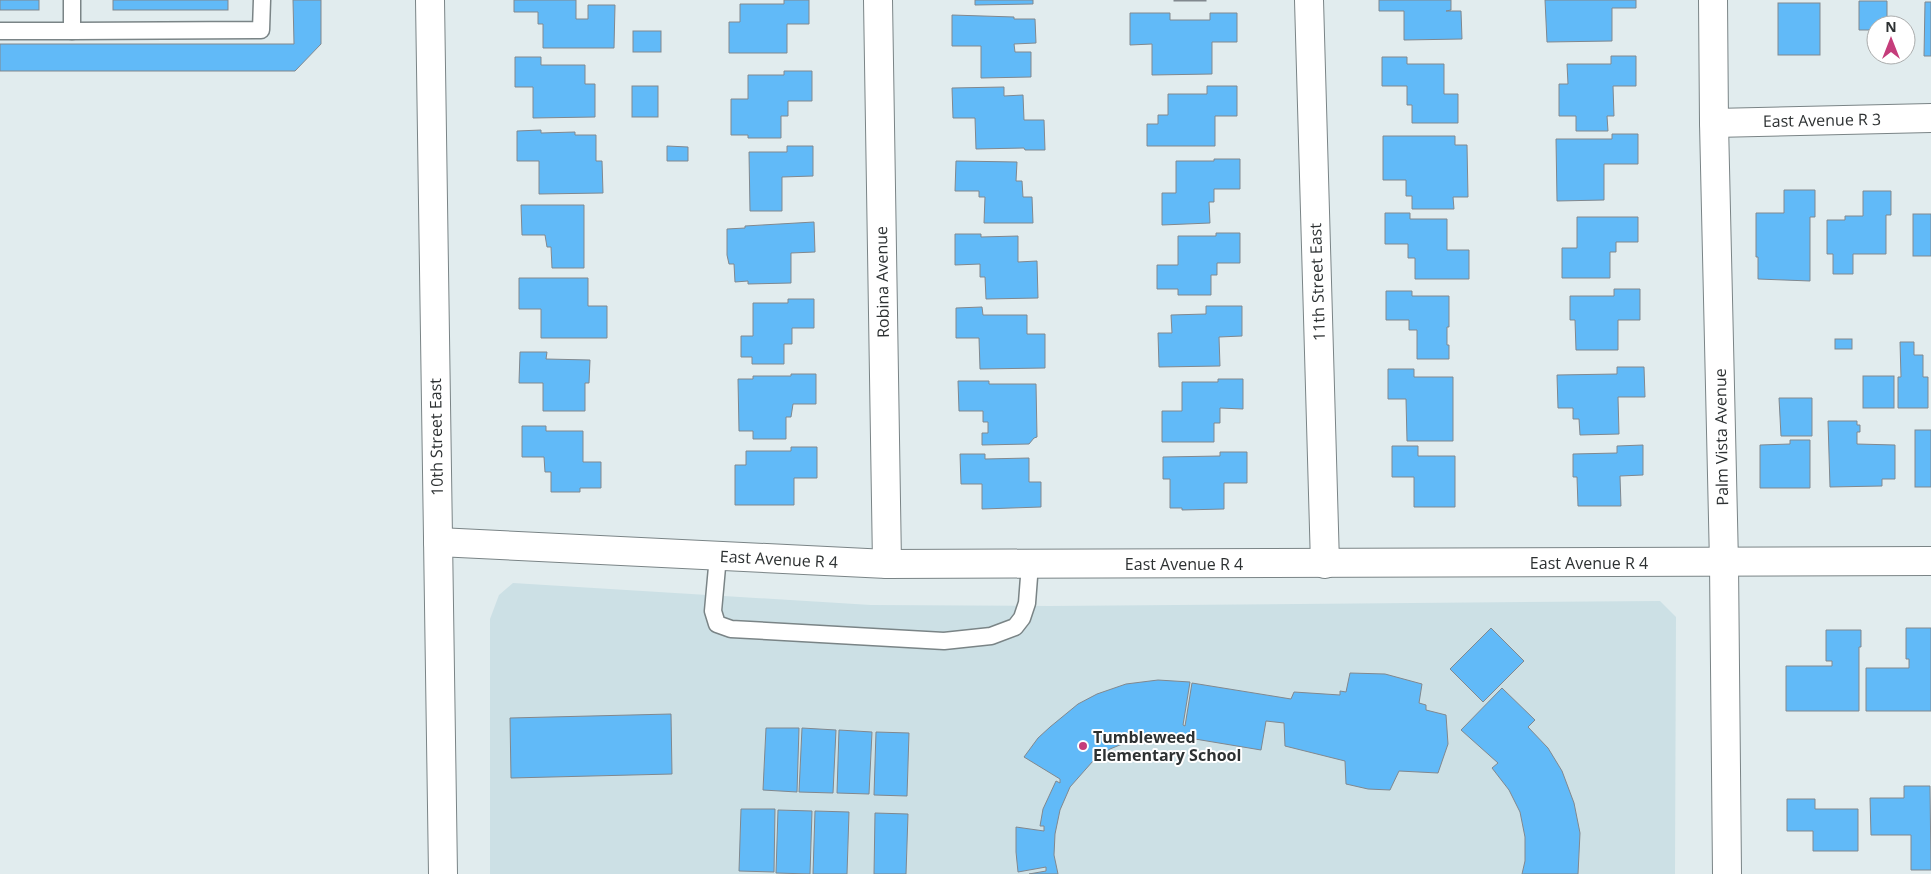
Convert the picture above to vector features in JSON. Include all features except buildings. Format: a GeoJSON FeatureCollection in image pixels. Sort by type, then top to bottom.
{"type":"FeatureCollection","features":[{"type":"Feature","properties":{"kind":"street","name":"10th Street East"},"geometry":{"type":"LineString","coordinates":[[430,0],[443,874]]}},
{"type":"Feature","properties":{"kind":"street","name":"Robina Avenue"},"geometry":{"type":"LineString","coordinates":[[878,0],[887,564]]}},
{"type":"Feature","properties":{"kind":"street","name":"11th Street East"},"geometry":{"type":"LineString","coordinates":[[1309,0],[1325,564]]}},
{"type":"Feature","properties":{"kind":"street","name":"Palm Vista Avenue"},"geometry":{"type":"LineString","coordinates":[[1713,0],[1724,563],[1727,874]]}},
{"type":"Feature","properties":{"kind":"street","name":"East Avenue R 3"},"geometry":{"type":"LineString","coordinates":[[1714,122],[1931,118]]}},
{"type":"Feature","properties":{"kind":"street","name":"East Avenue R 4"},"geometry":{"type":"LineString","coordinates":[[438,542],[887,564],[1931,561]]}},
{"type":"Feature","properties":{"kind":"lane"},"geometry":{"type":"LineString","coordinates":[[72,0],[72,31]]}},
{"type":"Feature","properties":{"kind":"lane"},"geometry":{"type":"LineString","coordinates":[[0,31],[261,30],[262,0]]}},
{"type":"Feature","properties":{"kind":"lane"},"geometry":{"type":"LineString","coordinates":[[718,556],[713,611],[717,624],[731,629],[944,641],[991,636],[1015,627],[1022,618],[1028,603],[1030,564]]}},
{"type":"Feature","properties":{"kind":"shaded area","name":"Tumbleweed Elementary School"},"geometry":{"type":"Polygon","coordinates":[[[513,583],[871,605],[1050,606],[1660,601],[1676,617],[1675,874],[490,874],[490,619],[499,595],[513,583]]]}},
{"type":"Feature","properties":{"kind":"place","name":"Tumbleweed Elementary School"},"geometry":{"type":"Point","coordinates":[1083,746]}}]}
